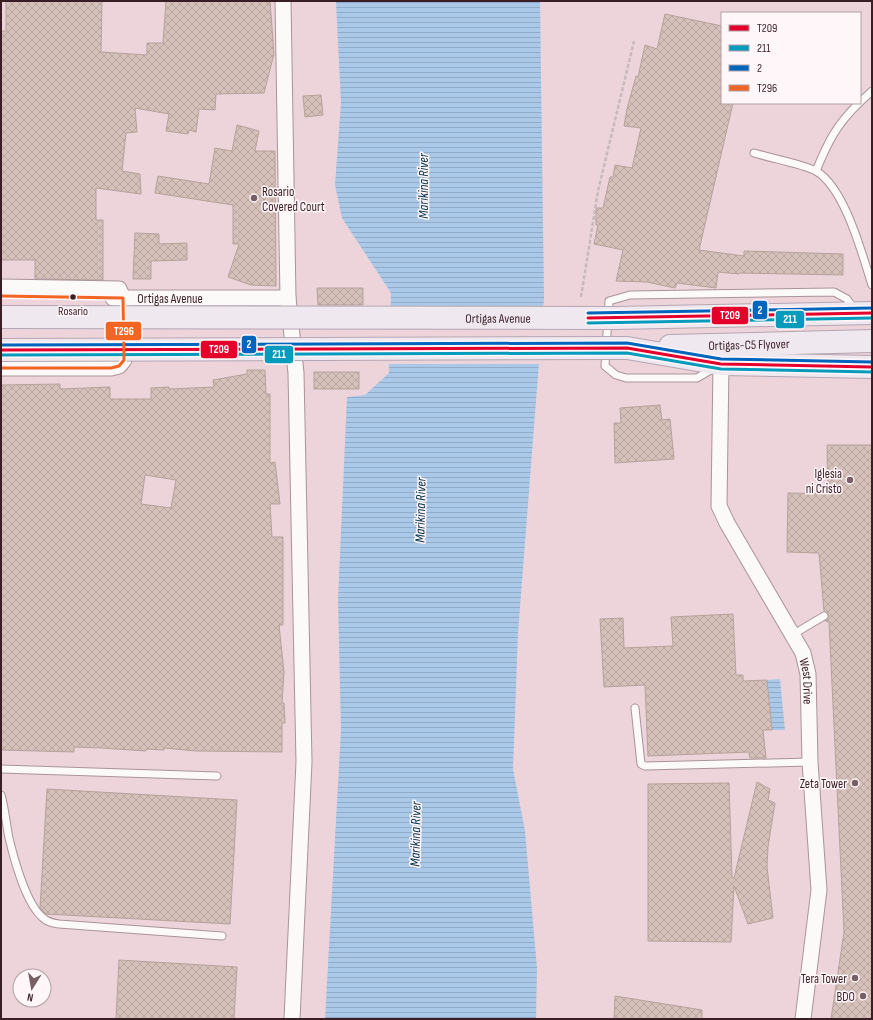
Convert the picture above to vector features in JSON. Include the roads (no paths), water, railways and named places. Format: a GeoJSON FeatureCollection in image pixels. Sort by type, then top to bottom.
{"type":"FeatureCollection","features":[{"type":"Feature","properties":{"kind":"main road","name":"Ortigas Avenue"},"geometry":{"type":"LineString","coordinates":[[1,317],[614,318],[864,313]]}},
{"type":"Feature","properties":{"kind":"main road","name":"Ortigas-C5 Flyover"},"geometry":{"type":"LineString","coordinates":[[719,354],[872,341]]}},
{"type":"Feature","properties":{"kind":"main road"},"geometry":{"type":"LineString","coordinates":[[1,350],[621,348],[719,354],[872,367]]}},
{"type":"Feature","properties":{"kind":"street"},"geometry":{"type":"LineString","coordinates":[[283,1],[288,298],[296,373],[304,762],[292,1019]]}},
{"type":"Feature","properties":{"kind":"street","name":"Ortigas Avenue"},"geometry":{"type":"LineString","coordinates":[[1,287],[119,289],[123,298],[124,360],[119,366],[111,368],[1,368]]}},
{"type":"Feature","properties":{"kind":"street","name":"Ortigas Avenue"},"geometry":{"type":"LineString","coordinates":[[1,296],[288,298]]}},
{"type":"Feature","properties":{"kind":"street","name":"West Drive"},"geometry":{"type":"LineString","coordinates":[[719,354],[719,506],[727,524],[803,653],[808,674],[810,762],[819,890],[803,1019]]}},
{"type":"Feature","properties":{"kind":"lane"},"geometry":{"type":"LineString","coordinates":[[861,102],[872,91]]}},
{"type":"Feature","properties":{"kind":"lane"},"geometry":{"type":"LineString","coordinates":[[816,171],[828,142],[843,118],[859,104]]}},
{"type":"Feature","properties":{"kind":"lane"},"geometry":{"type":"LineString","coordinates":[[754,153],[816,171],[831,183],[845,208],[872,285]]}},
{"type":"Feature","properties":{"kind":"lane"},"geometry":{"type":"LineString","coordinates":[[719,354],[697,378],[626,378],[616,375],[605,366],[609,301],[630,295],[834,292],[847,299],[864,313]]}},
{"type":"Feature","properties":{"kind":"lane"},"geometry":{"type":"LineString","coordinates":[[792,635],[824,616]]}},
{"type":"Feature","properties":{"kind":"lane"},"geometry":{"type":"LineString","coordinates":[[635,708],[641,764],[645,766],[810,762]]}},
{"type":"Feature","properties":{"kind":"lane"},"geometry":{"type":"LineString","coordinates":[[1,769],[217,776]]}},
{"type":"Feature","properties":{"kind":"lane"},"geometry":{"type":"LineString","coordinates":[[1,795],[6,812],[9,837],[26,892],[32,906],[49,922],[222,936]]}},
{"type":"Feature","properties":{"kind":"water","name":"Marikina River"},"geometry":{"type":"Polygon","coordinates":[[[336,1],[540,1],[544,298],[518,633],[513,769],[525,831],[537,968],[536,1019],[325,1019],[341,730],[338,600],[347,397],[365,395],[389,373],[391,293],[342,218],[335,185],[341,103],[336,1]]]}},
{"type":"Feature","properties":{"kind":"water"},"geometry":{"type":"Polygon","coordinates":[[[780,679],[785,730],[772,730],[767,680],[780,679]]]}},
{"type":"Feature","properties":{"kind":"place","name":"Rosario Covered Court"},"geometry":{"type":"Point","coordinates":[254,198]}},
{"type":"Feature","properties":{"kind":"place","name":"Rosario"},"geometry":{"type":"Point","coordinates":[73,297]}},
{"type":"Feature","properties":{"kind":"place","name":"Iglesia ni Cristo"},"geometry":{"type":"Point","coordinates":[850,480]}},
{"type":"Feature","properties":{"kind":"place","name":"Zeta Tower"},"geometry":{"type":"Point","coordinates":[855,783]}},
{"type":"Feature","properties":{"kind":"place","name":"Tera Tower"},"geometry":{"type":"Point","coordinates":[855,978]}},
{"type":"Feature","properties":{"kind":"place","name":"BDO"},"geometry":{"type":"Point","coordinates":[863,996]}}]}
